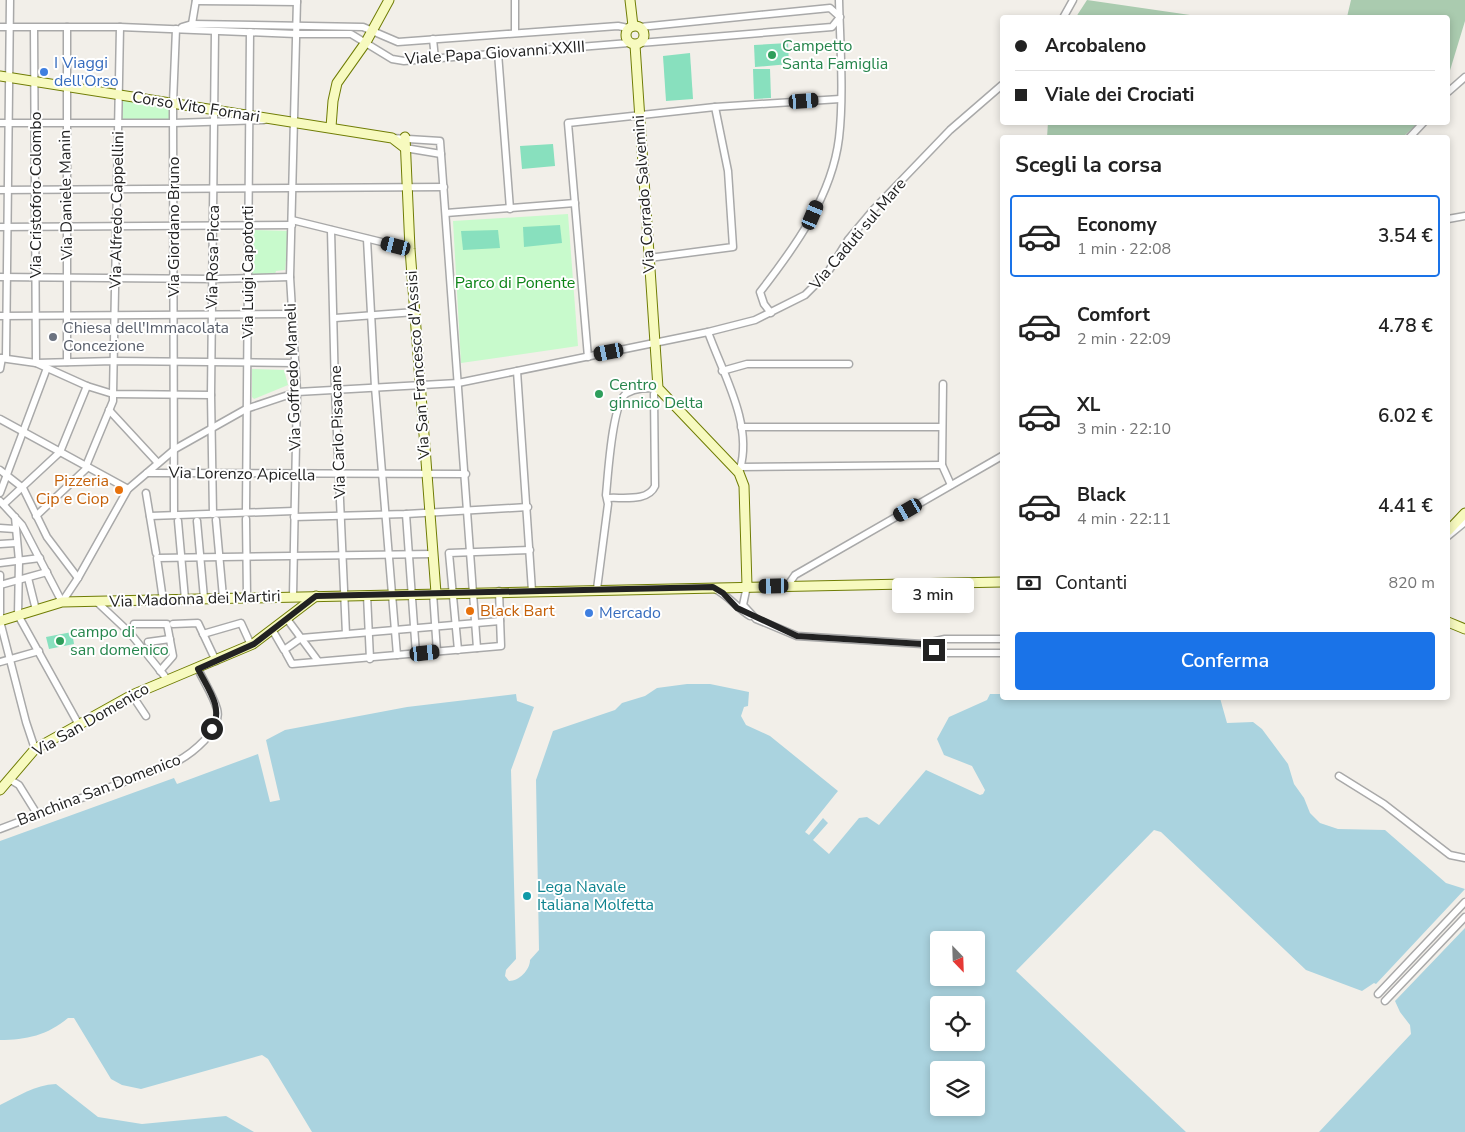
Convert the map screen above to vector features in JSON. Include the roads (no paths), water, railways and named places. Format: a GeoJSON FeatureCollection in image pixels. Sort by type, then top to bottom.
{"type":"FeatureCollection","features":[{"type":"Feature","properties":{"kind":"street"},"geometry":{"type":"LineString","coordinates":[[0,369],[3,316],[3,227],[8,190],[9,124],[4,77],[10,27],[10,0]]}},
{"type":"Feature","properties":{"kind":"street"},"geometry":{"type":"LineString","coordinates":[[192,24],[196,0],[297,1]]}},
{"type":"Feature","properties":{"kind":"street"},"geometry":{"type":"LineString","coordinates":[[331,127],[333,101],[337,83],[366,42],[389,0]]}},
{"type":"Feature","properties":{"kind":"street"},"geometry":{"type":"LineString","coordinates":[[515,0],[516,32]]}},
{"type":"Feature","properties":{"kind":"street"},"geometry":{"type":"LineString","coordinates":[[630,0],[634,27],[644,35],[635,44],[625,36],[634,27]]}},
{"type":"Feature","properties":{"kind":"street"},"geometry":{"type":"LineString","coordinates":[[771,313],[764,304],[760,292],[788,257],[813,215],[832,169],[839,138],[840,0]]}},
{"type":"Feature","properties":{"kind":"street"},"geometry":{"type":"LineString","coordinates":[[1065,15],[1073,0]]}},
{"type":"Feature","properties":{"kind":"street","name":"Via Goffredo Mameli"},"geometry":{"type":"LineString","coordinates":[[293,596],[297,392],[290,277],[294,189],[297,1]]}},
{"type":"Feature","properties":{"kind":"street","name":"Viale Papa Giovanni XXIII"},"geometry":{"type":"LineString","coordinates":[[0,26],[34,28],[120,27],[296,34],[351,34],[396,61],[635,44],[832,27],[840,17],[830,8],[634,27],[618,26],[516,32],[398,42],[362,27],[192,24],[176,29]]}},
{"type":"Feature","properties":{"kind":"street","name":"Via Alfredo Cappellini"},"geometry":{"type":"LineString","coordinates":[[87,467],[109,410],[113,394],[120,27]]}},
{"type":"Feature","properties":{"kind":"street","name":"Via Cristoforo Colombo"},"geometry":{"type":"LineString","coordinates":[[34,28],[36,363]]}},
{"type":"Feature","properties":{"kind":"street","name":"Via Daniele Manin"},"geometry":{"type":"LineString","coordinates":[[67,28],[65,88],[67,362]]}},
{"type":"Feature","properties":{"kind":"street","name":"Via Giordano Bruno"},"geometry":{"type":"LineString","coordinates":[[176,29],[173,103],[173,395],[176,518],[185,599]]}},
{"type":"Feature","properties":{"kind":"street","name":"Via Rosa Picca"},"geometry":{"type":"LineString","coordinates":[[214,30],[214,279],[211,429],[214,517],[223,598]]}},
{"type":"Feature","properties":{"kind":"street","name":"Via Luigi Capotorti"},"geometry":{"type":"LineString","coordinates":[[247,597],[246,409],[248,363],[250,32]]}},
{"type":"Feature","properties":{"kind":"street"},"geometry":{"type":"LineString","coordinates":[[433,39],[435,58]]}},
{"type":"Feature","properties":{"kind":"street","name":"Via Corrado Salvemini"},"geometry":{"type":"LineString","coordinates":[[635,44],[638,116],[658,388]]}},
{"type":"Feature","properties":{"kind":"street"},"geometry":{"type":"LineString","coordinates":[[498,53],[510,208]]}},
{"type":"Feature","properties":{"kind":"street","name":"Corso Vito Fornari"},"geometry":{"type":"LineString","coordinates":[[4,77],[65,88],[214,109],[248,119],[271,119],[392,138],[405,137],[440,141],[441,154],[406,148],[392,138]]}},
{"type":"Feature","properties":{"kind":"street"},"geometry":{"type":"LineString","coordinates":[[1450,90],[1465,77]]}},
{"type":"Feature","properties":{"kind":"street","name":"Via Caduti sul Mare"},"geometry":{"type":"LineString","coordinates":[[128,489],[175,449],[246,409],[297,392],[458,383],[708,332],[743,324],[771,313],[805,296],[820,283],[848,240],[874,209],[950,130],[1000,86]]}},
{"type":"Feature","properties":{"kind":"street"},"geometry":{"type":"LineString","coordinates":[[588,357],[568,122],[715,107],[840,99]]}},
{"type":"Feature","properties":{"kind":"street"},"geometry":{"type":"LineString","coordinates":[[649,258],[733,247],[728,171],[715,107]]}},
{"type":"Feature","properties":{"kind":"street"},"geometry":{"type":"LineString","coordinates":[[0,124],[214,123],[248,119]]}},
{"type":"Feature","properties":{"kind":"street"},"geometry":{"type":"LineString","coordinates":[[1411,135],[1421,125]]}},
{"type":"Feature","properties":{"kind":"street","name":"Via San Francesco d'Assisi"},"geometry":{"type":"LineString","coordinates":[[405,137],[406,188],[433,554],[434,593]]}},
{"type":"Feature","properties":{"kind":"street"},"geometry":{"type":"LineString","coordinates":[[0,143],[8,143]]}},
{"type":"Feature","properties":{"kind":"street"},"geometry":{"type":"LineString","coordinates":[[441,154],[478,648]]}},
{"type":"Feature","properties":{"kind":"street"},"geometry":{"type":"LineString","coordinates":[[0,190],[444,187]]}},
{"type":"Feature","properties":{"kind":"street"},"geometry":{"type":"LineString","coordinates":[[446,213],[575,203]]}},
{"type":"Feature","properties":{"kind":"street"},"geometry":{"type":"LineString","coordinates":[[1450,219],[1465,216]]}},
{"type":"Feature","properties":{"kind":"street"},"geometry":{"type":"LineString","coordinates":[[3,227],[214,226],[292,223],[331,230],[410,249]]}},
{"type":"Feature","properties":{"kind":"street","name":"Via Carlo Pisacane"},"geometry":{"type":"LineString","coordinates":[[331,230],[335,318],[335,389],[346,634]]}},
{"type":"Feature","properties":{"kind":"street"},"geometry":{"type":"LineString","coordinates":[[367,239],[373,316],[375,387],[397,656]]}},
{"type":"Feature","properties":{"kind":"street"},"geometry":{"type":"LineString","coordinates":[[3,277],[214,279],[290,277]]}},
{"type":"Feature","properties":{"kind":"street"},"geometry":{"type":"LineString","coordinates":[[335,318],[414,312]]}},
{"type":"Feature","properties":{"kind":"street"},"geometry":{"type":"LineString","coordinates":[[3,316],[291,314]]}},
{"type":"Feature","properties":{"kind":"street"},"geometry":{"type":"LineString","coordinates":[[708,332],[741,427],[743,444],[740,470],[744,486],[747,586],[743,605],[756,619]]}},
{"type":"Feature","properties":{"kind":"street"},"geometry":{"type":"LineString","coordinates":[[2,358],[36,363],[114,361],[295,364]]}},
{"type":"Feature","properties":{"kind":"street"},"geometry":{"type":"LineString","coordinates":[[36,363],[87,386],[113,394],[211,395]]}},
{"type":"Feature","properties":{"kind":"street"},"geometry":{"type":"LineString","coordinates":[[722,371],[747,364],[850,364]]}},
{"type":"Feature","properties":{"kind":"street"},"geometry":{"type":"LineString","coordinates":[[0,493],[47,368]]}},
{"type":"Feature","properties":{"kind":"street"},"geometry":{"type":"LineString","coordinates":[[517,371],[528,507],[532,590]]}},
{"type":"Feature","properties":{"kind":"street"},"geometry":{"type":"LineString","coordinates":[[942,384],[942,465],[951,485]]}},
{"type":"Feature","properties":{"kind":"street"},"geometry":{"type":"LineString","coordinates":[[0,419],[23,432],[60,452],[87,467],[128,489],[78,578],[62,602],[22,525],[1,503],[23,488],[60,452],[87,386]]}},
{"type":"Feature","properties":{"kind":"street"},"geometry":{"type":"LineString","coordinates":[[596,589],[608,498],[606,495],[617,406],[625,393],[642,388],[658,388],[740,470],[942,465]]}},
{"type":"Feature","properties":{"kind":"street"},"geometry":{"type":"LineString","coordinates":[[608,498],[646,496],[652,493],[655,486],[654,394],[658,388]]}},
{"type":"Feature","properties":{"kind":"street"},"geometry":{"type":"LineString","coordinates":[[109,410],[158,462]]}},
{"type":"Feature","properties":{"kind":"street"},"geometry":{"type":"LineString","coordinates":[[741,427],[942,427]]}},
{"type":"Feature","properties":{"kind":"street"},"geometry":{"type":"LineString","coordinates":[[788,585],[795,575],[1000,457]]}},
{"type":"Feature","properties":{"kind":"street"},"geometry":{"type":"LineString","coordinates":[[36,516],[87,467]]}},
{"type":"Feature","properties":{"kind":"street"},"geometry":{"type":"LineString","coordinates":[[0,470],[23,488],[47,537],[78,578]]}},
{"type":"Feature","properties":{"kind":"street","name":"Via Lorenzo Apicella"},"geometry":{"type":"LineString","coordinates":[[147,473],[247,475],[466,474]]}},
{"type":"Feature","properties":{"kind":"street"},"geometry":{"type":"LineString","coordinates":[[146,493],[163,600]]}},
{"type":"Feature","properties":{"kind":"street"},"geometry":{"type":"LineString","coordinates":[[150,516],[176,518],[294,514],[385,515],[528,507]]}},
{"type":"Feature","properties":{"kind":"street"},"geometry":{"type":"LineString","coordinates":[[1450,529],[1465,513]]}},
{"type":"Feature","properties":{"kind":"street"},"geometry":{"type":"LineString","coordinates":[[406,514],[416,654]]}},
{"type":"Feature","properties":{"kind":"street"},"geometry":{"type":"LineString","coordinates":[[14,516],[19,561],[17,581],[18,615],[79,725]]}},
{"type":"Feature","properties":{"kind":"street"},"geometry":{"type":"LineString","coordinates":[[197,521],[204,598]]}},
{"type":"Feature","properties":{"kind":"street"},"geometry":{"type":"LineString","coordinates":[[1450,534],[1465,522]]}},
{"type":"Feature","properties":{"kind":"street"},"geometry":{"type":"LineString","coordinates":[[0,528],[15,529]]}},
{"type":"Feature","properties":{"kind":"street"},"geometry":{"type":"LineString","coordinates":[[0,544],[16,543]]}},
{"type":"Feature","properties":{"kind":"street"},"geometry":{"type":"LineString","coordinates":[[458,650],[449,553],[530,550]]}},
{"type":"Feature","properties":{"kind":"street"},"geometry":{"type":"LineString","coordinates":[[156,556],[181,558],[294,554],[433,554]]}},
{"type":"Feature","properties":{"kind":"street"},"geometry":{"type":"LineString","coordinates":[[0,563],[40,558]]}},
{"type":"Feature","properties":{"kind":"street"},"geometry":{"type":"LineString","coordinates":[[0,585],[47,572]]}},
{"type":"Feature","properties":{"kind":"street"},"geometry":{"type":"LineString","coordinates":[[0,575],[0,621],[26,722],[35,749]]}},
{"type":"Feature","properties":{"kind":"street"},"geometry":{"type":"LineString","coordinates":[[28,578],[36,610]]}},
{"type":"Feature","properties":{"kind":"street","name":"Via Madonna dei Martiri"},"geometry":{"type":"LineString","coordinates":[[0,621],[62,602],[532,590],[1000,582]]}},
{"type":"Feature","properties":{"kind":"street"},"geometry":{"type":"LineString","coordinates":[[735,586],[733,598],[740,610]]}},
{"type":"Feature","properties":{"kind":"street"},"geometry":{"type":"LineString","coordinates":[[713,587],[723,593],[740,610],[756,619],[797,636],[922,644],[944,639],[1000,639]]}},
{"type":"Feature","properties":{"kind":"street"},"geometry":{"type":"LineString","coordinates":[[273,631],[292,664],[370,659],[501,646],[499,591]]}},
{"type":"Feature","properties":{"kind":"street"},"geometry":{"type":"LineString","coordinates":[[434,593],[438,652]]}},
{"type":"Feature","properties":{"kind":"street"},"geometry":{"type":"LineString","coordinates":[[367,595],[370,659]]}},
{"type":"Feature","properties":{"kind":"street","name":"Via San Domenico"},"geometry":{"type":"LineString","coordinates":[[0,790],[35,749],[132,695],[167,679],[198,669],[251,645],[273,631],[316,596]]}},
{"type":"Feature","properties":{"kind":"street"},"geometry":{"type":"LineString","coordinates":[[97,602],[130,633],[167,679]]}},
{"type":"Feature","properties":{"kind":"street"},"geometry":{"type":"LineString","coordinates":[[287,619],[318,661]]}},
{"type":"Feature","properties":{"kind":"street"},"geometry":{"type":"LineString","coordinates":[[285,651],[301,638],[456,623],[500,621]]}},
{"type":"Feature","properties":{"kind":"street"},"geometry":{"type":"LineString","coordinates":[[173,624],[198,623],[216,661]]}},
{"type":"Feature","properties":{"kind":"street"},"geometry":{"type":"LineString","coordinates":[[203,634],[241,623],[251,645]]}},
{"type":"Feature","properties":{"kind":"street"},"geometry":{"type":"LineString","coordinates":[[1450,623],[1465,629]]}},
{"type":"Feature","properties":{"kind":"street"},"geometry":{"type":"LineString","coordinates":[[134,624],[167,624],[173,656],[160,671]]}},
{"type":"Feature","properties":{"kind":"street"},"geometry":{"type":"LineString","coordinates":[[148,642],[170,639]]}},
{"type":"Feature","properties":{"kind":"street"},"geometry":{"type":"LineString","coordinates":[[922,644],[944,653],[1000,653]]}},
{"type":"Feature","properties":{"kind":"street"},"geometry":{"type":"LineString","coordinates":[[0,662],[39,652]]}},
{"type":"Feature","properties":{"kind":"street","name":"Banchina San Domenico"},"geometry":{"type":"LineString","coordinates":[[0,829],[176,762],[196,749],[218,720],[218,710],[198,669]]}},
{"type":"Feature","properties":{"kind":"street"},"geometry":{"type":"LineString","coordinates":[[132,695],[146,716]]}},
{"type":"Feature","properties":{"kind":"street"},"geometry":{"type":"LineString","coordinates":[[1339,776],[1399,815],[1450,855],[1465,858]]}},
{"type":"Feature","properties":{"kind":"street"},"geometry":{"type":"LineString","coordinates":[[9,779],[19,785],[37,814]]}},
{"type":"Feature","properties":{"kind":"street"},"geometry":{"type":"LineString","coordinates":[[1378,994],[1465,902]]}},
{"type":"Feature","properties":{"kind":"street"},"geometry":{"type":"LineString","coordinates":[[1385,1001],[1465,917]]}},
{"type":"Feature","properties":{"kind":"water"},"geometry":{"type":"Polygon","coordinates":[[[687,684],[710,684],[749,692],[748,706],[744,707],[741,716],[746,725],[770,736],[838,791],[805,832],[809,835],[823,818],[828,823],[813,840],[829,854],[859,818],[867,817],[879,825],[926,770],[980,795],[983,794],[985,790],[972,766],[944,755],[937,739],[949,717],[987,700],[990,694],[1000,694],[1000,700],[1221,700],[1227,723],[1253,722],[1262,729],[1288,764],[1294,784],[1304,798],[1310,813],[1320,823],[1338,829],[1385,830],[1446,883],[1465,889],[1376,984],[1374,983],[1362,991],[1306,970],[1161,832],[1154,830],[1016,971],[1186,1132],[312,1132],[268,1059],[262,1055],[141,1089],[122,1085],[111,1079],[74,1018],[68,1018],[53,1029],[28,1038],[0,1040],[0,841],[174,778],[177,784],[258,754],[270,802],[280,800],[266,740],[285,730],[407,707],[516,694],[517,701],[534,707],[511,770],[516,959],[506,970],[505,976],[509,981],[513,981],[526,971],[530,960],[539,950],[536,780],[553,731],[615,710],[622,703],[645,696],[657,688],[687,684]]]}},
{"type":"Feature","properties":{"kind":"water"},"geometry":{"type":"Polygon","coordinates":[[[1465,928],[1465,1132],[1319,1132],[1411,1034],[1410,1025],[1400,1012],[1395,1001],[1465,928]]]}},
{"type":"Feature","properties":{"kind":"water"},"geometry":{"type":"Polygon","coordinates":[[[56,1084],[98,1117],[142,1124],[226,1116],[254,1132],[0,1132],[0,1105],[34,1089],[56,1084]]]}},
{"type":"Feature","properties":{"kind":"place","name":"Campetto Santa Famiglia"},"geometry":{"type":"Point","coordinates":[772,55]}},
{"type":"Feature","properties":{"kind":"place","name":"I Viaggi dell'Orso"},"geometry":{"type":"Point","coordinates":[44,72]}},
{"type":"Feature","properties":{"kind":"place","name":"Chiesa dell'Immacolata Concezione"},"geometry":{"type":"Point","coordinates":[53,337]}},
{"type":"Feature","properties":{"kind":"place","name":"Centro ginnico Delta"},"geometry":{"type":"Point","coordinates":[599,394]}},
{"type":"Feature","properties":{"kind":"place","name":"Pizzeria Cip e Ciop"},"geometry":{"type":"Point","coordinates":[119,490]}},
{"type":"Feature","properties":{"kind":"place","name":"Black Bart"},"geometry":{"type":"Point","coordinates":[470,611]}},
{"type":"Feature","properties":{"kind":"place","name":"Mercado"},"geometry":{"type":"Point","coordinates":[589,613]}},
{"type":"Feature","properties":{"kind":"place","name":"campo di san domenico"},"geometry":{"type":"Point","coordinates":[60,641]}},
{"type":"Feature","properties":{"kind":"place","name":"Lega Navale Italiana Molfetta"},"geometry":{"type":"Point","coordinates":[527,896]}},
{"type":"Feature","properties":{"kind":"park label","name":"Parco di Ponente"},"geometry":{"type":"Point","coordinates":[515,283]}}]}
